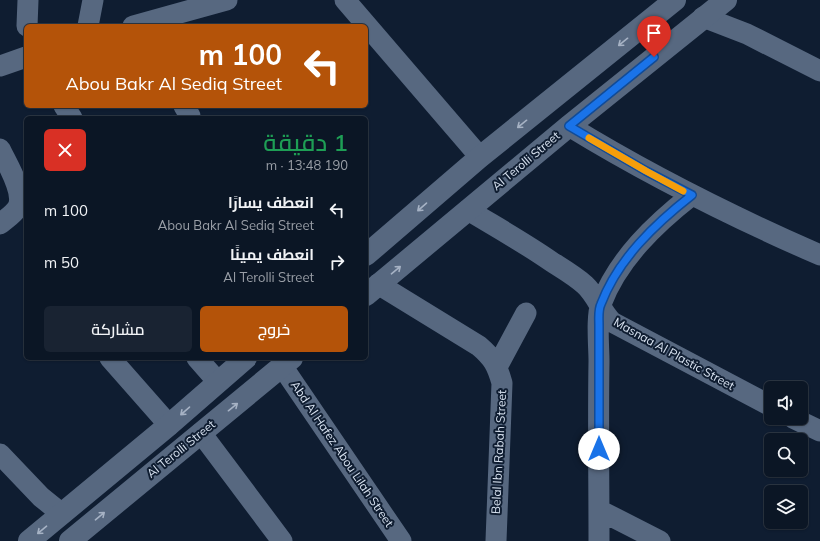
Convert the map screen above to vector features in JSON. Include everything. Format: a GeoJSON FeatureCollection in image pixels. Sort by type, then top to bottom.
{"type":"FeatureCollection","features":[{"type":"Feature","properties":{"kind":"street"},"geometry":{"type":"LineString","coordinates":[[27,24],[28,0]]}},
{"type":"Feature","properties":{"kind":"street"},"geometry":{"type":"LineString","coordinates":[[88,24],[93,0]]}},
{"type":"Feature","properties":{"kind":"street"},"geometry":{"type":"LineString","coordinates":[[141,24],[195,5],[227,0]]}},
{"type":"Feature","properties":{"kind":"street"},"geometry":{"type":"LineString","coordinates":[[345,0],[366,24]]}},
{"type":"Feature","properties":{"kind":"street"},"geometry":{"type":"LineString","coordinates":[[368,253],[480,157],[675,0]]}},
{"type":"Feature","properties":{"kind":"street","name":"Al Terolli Street"},"geometry":{"type":"LineString","coordinates":[[372,289],[569,126],[726,0]]}},
{"type":"Feature","properties":{"kind":"street"},"geometry":{"type":"LineString","coordinates":[[703,17],[747,34],[820,70]]}},
{"type":"Feature","properties":{"kind":"street"},"geometry":{"type":"LineString","coordinates":[[368,27],[480,157]]}},
{"type":"Feature","properties":{"kind":"street"},"geometry":{"type":"LineString","coordinates":[[0,66],[24,58]]}},
{"type":"Feature","properties":{"kind":"street"},"geometry":{"type":"LineString","coordinates":[[569,126],[640,168],[692,195],[820,255]]}},
{"type":"Feature","properties":{"kind":"street"},"geometry":{"type":"LineString","coordinates":[[0,149],[20,193],[20,201],[17,208],[0,224]]}},
{"type":"Feature","properties":{"kind":"street"},"geometry":{"type":"LineString","coordinates":[[599,541],[600,305],[616,274],[632,252],[650,231],[692,195]]}},
{"type":"Feature","properties":{"kind":"street","name":"Masnaa Al Plastic Street"},"geometry":{"type":"LineString","coordinates":[[468,210],[574,276],[586,286],[612,322],[764,402]]}},
{"type":"Feature","properties":{"kind":"street","name":"Belal Ibn Rabah Street"},"geometry":{"type":"LineString","coordinates":[[372,289],[479,346],[489,355],[497,367],[502,382],[502,388],[496,541]]}},
{"type":"Feature","properties":{"kind":"street"},"geometry":{"type":"LineString","coordinates":[[497,367],[526,313]]}},
{"type":"Feature","properties":{"kind":"street"},"geometry":{"type":"LineString","coordinates":[[112,360],[169,425]]}},
{"type":"Feature","properties":{"kind":"street"},"geometry":{"type":"LineString","coordinates":[[199,360],[218,382]]}},
{"type":"Feature","properties":{"kind":"street"},"geometry":{"type":"LineString","coordinates":[[29,541],[169,425],[244,360]]}},
{"type":"Feature","properties":{"kind":"street","name":"Al Terolli Street"},"geometry":{"type":"LineString","coordinates":[[80,538],[201,433],[287,362]]}},
{"type":"Feature","properties":{"kind":"street","name":"Abd Al Hafez Abou Lilah Street"},"geometry":{"type":"LineString","coordinates":[[287,362],[401,541]]}},
{"type":"Feature","properties":{"kind":"street"},"geometry":{"type":"LineString","coordinates":[[808,425],[820,431]]}},
{"type":"Feature","properties":{"kind":"street"},"geometry":{"type":"LineString","coordinates":[[201,433],[282,541]]}},
{"type":"Feature","properties":{"kind":"street"},"geometry":{"type":"LineString","coordinates":[[0,454],[26,483],[62,514]]}},
{"type":"Feature","properties":{"kind":"street"},"geometry":{"type":"LineString","coordinates":[[599,510],[660,541]]}},
{"type":"Feature","properties":{"kind":"slow traffic"},"geometry":{"type":"LineString","coordinates":[[589,138],[683,191]]}},
{"type":"Feature","properties":{"kind":"route"},"geometry":{"type":"LineString","coordinates":[[599,449],[598,402],[600,305],[616,274],[632,252],[650,231],[692,195],[601,146],[569,126],[654,57]]}}]}
